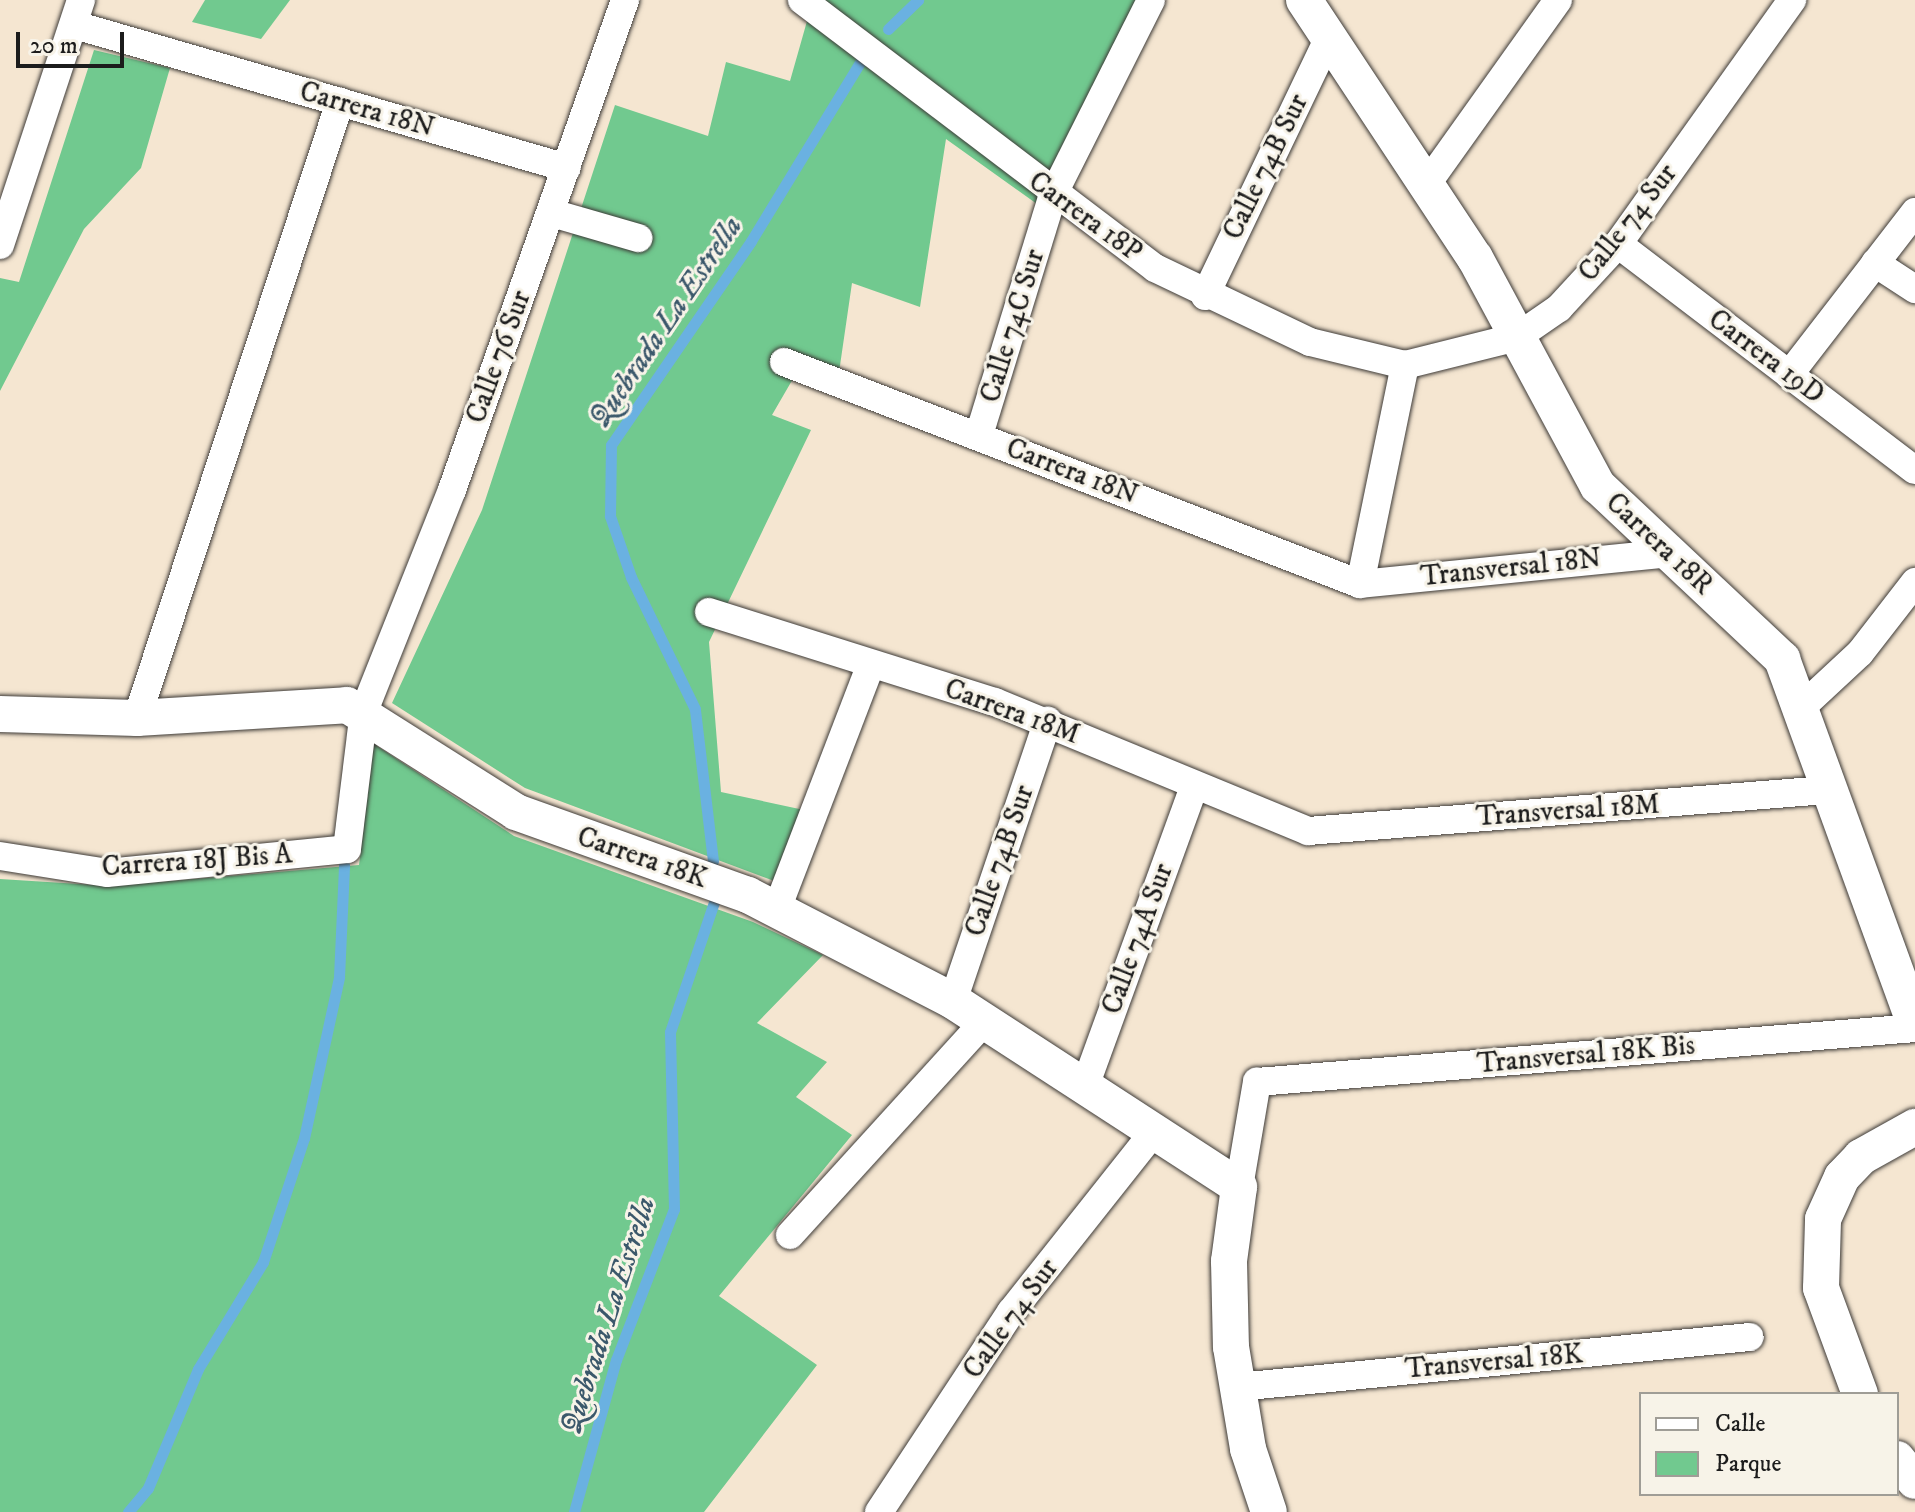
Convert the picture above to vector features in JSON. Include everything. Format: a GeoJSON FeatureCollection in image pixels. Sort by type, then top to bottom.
{"type":"FeatureCollection","features":[{"type":"Feature","properties":{"kind":"street","name":"Calle 76 Sur"},"geometry":{"type":"LineString","coordinates":[[347,849],[364,711],[552,213],[625,0]]}},
{"type":"Feature","properties":{"kind":"street","name":"Carrera 18P"},"geometry":{"type":"LineString","coordinates":[[802,0],[887,59],[1052,197],[1205,296],[1345,355],[1405,365]]}},
{"type":"Feature","properties":{"kind":"street","name":"Calle 74C Sur"},"geometry":{"type":"LineString","coordinates":[[979,435],[1052,197],[1151,0]]}},
{"type":"Feature","properties":{"kind":"street","name":"Carrera 18R"},"geometry":{"type":"LineString","coordinates":[[1304,0],[1328,39],[1429,181],[1517,337],[1574,452],[1662,554],[1769,642],[1804,705],[1827,790],[1915,1026]]}},
{"type":"Feature","properties":{"kind":"street"},"geometry":{"type":"LineString","coordinates":[[1429,181],[1558,0]]}},
{"type":"Feature","properties":{"kind":"street","name":"Calle 74 Sur"},"geometry":{"type":"LineString","coordinates":[[1405,365],[1517,337],[1559,308],[1618,244],[1792,0]]}},
{"type":"Feature","properties":{"kind":"street","name":"Carrera 18N"},"geometry":{"type":"LineString","coordinates":[[78,13],[340,102],[567,168]]}},
{"type":"Feature","properties":{"kind":"street"},"geometry":{"type":"LineString","coordinates":[[0,245],[78,13]]}},
{"type":"Feature","properties":{"kind":"street","name":"Calle 74B Sur"},"geometry":{"type":"LineString","coordinates":[[1205,296],[1328,39]]}},
{"type":"Feature","properties":{"kind":"street"},"geometry":{"type":"LineString","coordinates":[[137,718],[340,102]]}},
{"type":"Feature","properties":{"kind":"street"},"geometry":{"type":"LineString","coordinates":[[1789,375],[1915,212]]}},
{"type":"Feature","properties":{"kind":"street"},"geometry":{"type":"LineString","coordinates":[[552,213],[638,238]]}},
{"type":"Feature","properties":{"kind":"street","name":"Carrera 19D"},"geometry":{"type":"LineString","coordinates":[[1618,244],[1915,470]]}},
{"type":"Feature","properties":{"kind":"street"},"geometry":{"type":"LineString","coordinates":[[1875,263],[1915,289]]}},
{"type":"Feature","properties":{"kind":"street","name":"Carrera 18N"},"geometry":{"type":"LineString","coordinates":[[784,362],[1360,584]]}},
{"type":"Feature","properties":{"kind":"street"},"geometry":{"type":"LineString","coordinates":[[1360,584],[1405,365]]}},
{"type":"Feature","properties":{"kind":"street","name":"Transversal 18N"},"geometry":{"type":"LineString","coordinates":[[1360,584],[1662,554]]}},
{"type":"Feature","properties":{"kind":"street"},"geometry":{"type":"LineString","coordinates":[[1804,705],[1860,653],[1915,582]]}},
{"type":"Feature","properties":{"kind":"street","name":"Carrera 18M"},"geometry":{"type":"LineString","coordinates":[[709,612],[1048,721],[1193,789],[1308,831]]}},
{"type":"Feature","properties":{"kind":"street"},"geometry":{"type":"LineString","coordinates":[[777,909],[871,664]]}},
{"type":"Feature","properties":{"kind":"street","name":"Carrera 18K"},"geometry":{"type":"LineString","coordinates":[[0,714],[137,718],[322,702],[364,711],[516,812],[777,909],[953,1001],[1239,1187]]}},
{"type":"Feature","properties":{"kind":"street","name":"Calle 74B Sur"},"geometry":{"type":"LineString","coordinates":[[953,1001],[1048,721]]}},
{"type":"Feature","properties":{"kind":"street","name":"Calle 74A Sur"},"geometry":{"type":"LineString","coordinates":[[1084,1089],[1193,789]]}},
{"type":"Feature","properties":{"kind":"street","name":"Transversal 18M"},"geometry":{"type":"LineString","coordinates":[[1308,831],[1827,790]]}},
{"type":"Feature","properties":{"kind":"street","name":"Carrera 18J Bis A"},"geometry":{"type":"LineString","coordinates":[[0,856],[107,873],[347,849]]}},
{"type":"Feature","properties":{"kind":"street"},"geometry":{"type":"LineString","coordinates":[[790,1235],[984,1022]]}},
{"type":"Feature","properties":{"kind":"street","name":"Transversal 18K Bis"},"geometry":{"type":"LineString","coordinates":[[1239,1187],[1257,1082],[1915,1026]]}},
{"type":"Feature","properties":{"kind":"street"},"geometry":{"type":"LineString","coordinates":[[1859,1392],[1821,1288],[1823,1219],[1842,1177],[1861,1157],[1915,1127]]}},
{"type":"Feature","properties":{"kind":"street","name":"Calle 74 Sur"},"geometry":{"type":"LineString","coordinates":[[879,1512],[1011,1312],[1153,1133]]}},
{"type":"Feature","properties":{"kind":"street"},"geometry":{"type":"LineString","coordinates":[[1239,1187],[1229,1261],[1238,1387],[1265,1510]]}},
{"type":"Feature","properties":{"kind":"street","name":"Transversal 18K"},"geometry":{"type":"LineString","coordinates":[[1238,1387],[1750,1337]]}},
{"type":"Feature","properties":{"kind":"street"},"geometry":{"type":"LineString","coordinates":[[1899,1461],[1915,1481]]}},
{"type":"Feature","properties":{"kind":"green space"},"geometry":{"type":"Polygon","coordinates":[[[205,0],[290,0],[261,39],[192,22],[205,0]]]}},
{"type":"Feature","properties":{"kind":"green space"},"geometry":{"type":"Polygon","coordinates":[[[813,0],[1138,0],[1037,204],[946,139],[920,307],[852,283],[836,393],[794,377],[772,415],[811,430],[709,642],[721,792],[804,810],[777,882],[525,788],[392,703],[482,510],[615,105],[708,136],[726,62],[790,81],[813,0]]]}},
{"type":"Feature","properties":{"kind":"green space"},"geometry":{"type":"Polygon","coordinates":[[[94,50],[170,68],[141,168],[84,229],[0,391],[0,278],[19,282],[94,50]]]}},
{"type":"Feature","properties":{"kind":"green space"},"geometry":{"type":"Polygon","coordinates":[[[374,744],[514,836],[753,922],[823,955],[757,1023],[827,1062],[796,1097],[852,1135],[719,1296],[817,1365],[704,1512],[0,1512],[0,879],[111,886],[359,865],[374,744]]]}},
{"type":"Feature","properties":{"kind":"waterway","name":"Quebrada La Estrella"},"geometry":{"type":"LineString","coordinates":[[888,29],[918,0]]}},
{"type":"Feature","properties":{"kind":"waterway","name":"Quebrada La Estrella"},"geometry":{"type":"LineString","coordinates":[[713,861],[695,709],[631,577],[610,516],[611,445],[751,241],[862,59]]}},
{"type":"Feature","properties":{"kind":"waterway","name":"Quebrada La Estrella"},"geometry":{"type":"LineString","coordinates":[[128,1512],[148,1488],[198,1369],[263,1262],[304,1138],[339,977],[344,865]]}},
{"type":"Feature","properties":{"kind":"waterway","name":"Quebrada La Estrella"},"geometry":{"type":"LineString","coordinates":[[574,1512],[616,1360],[674,1209],[670,1032],[715,899]]}}]}
